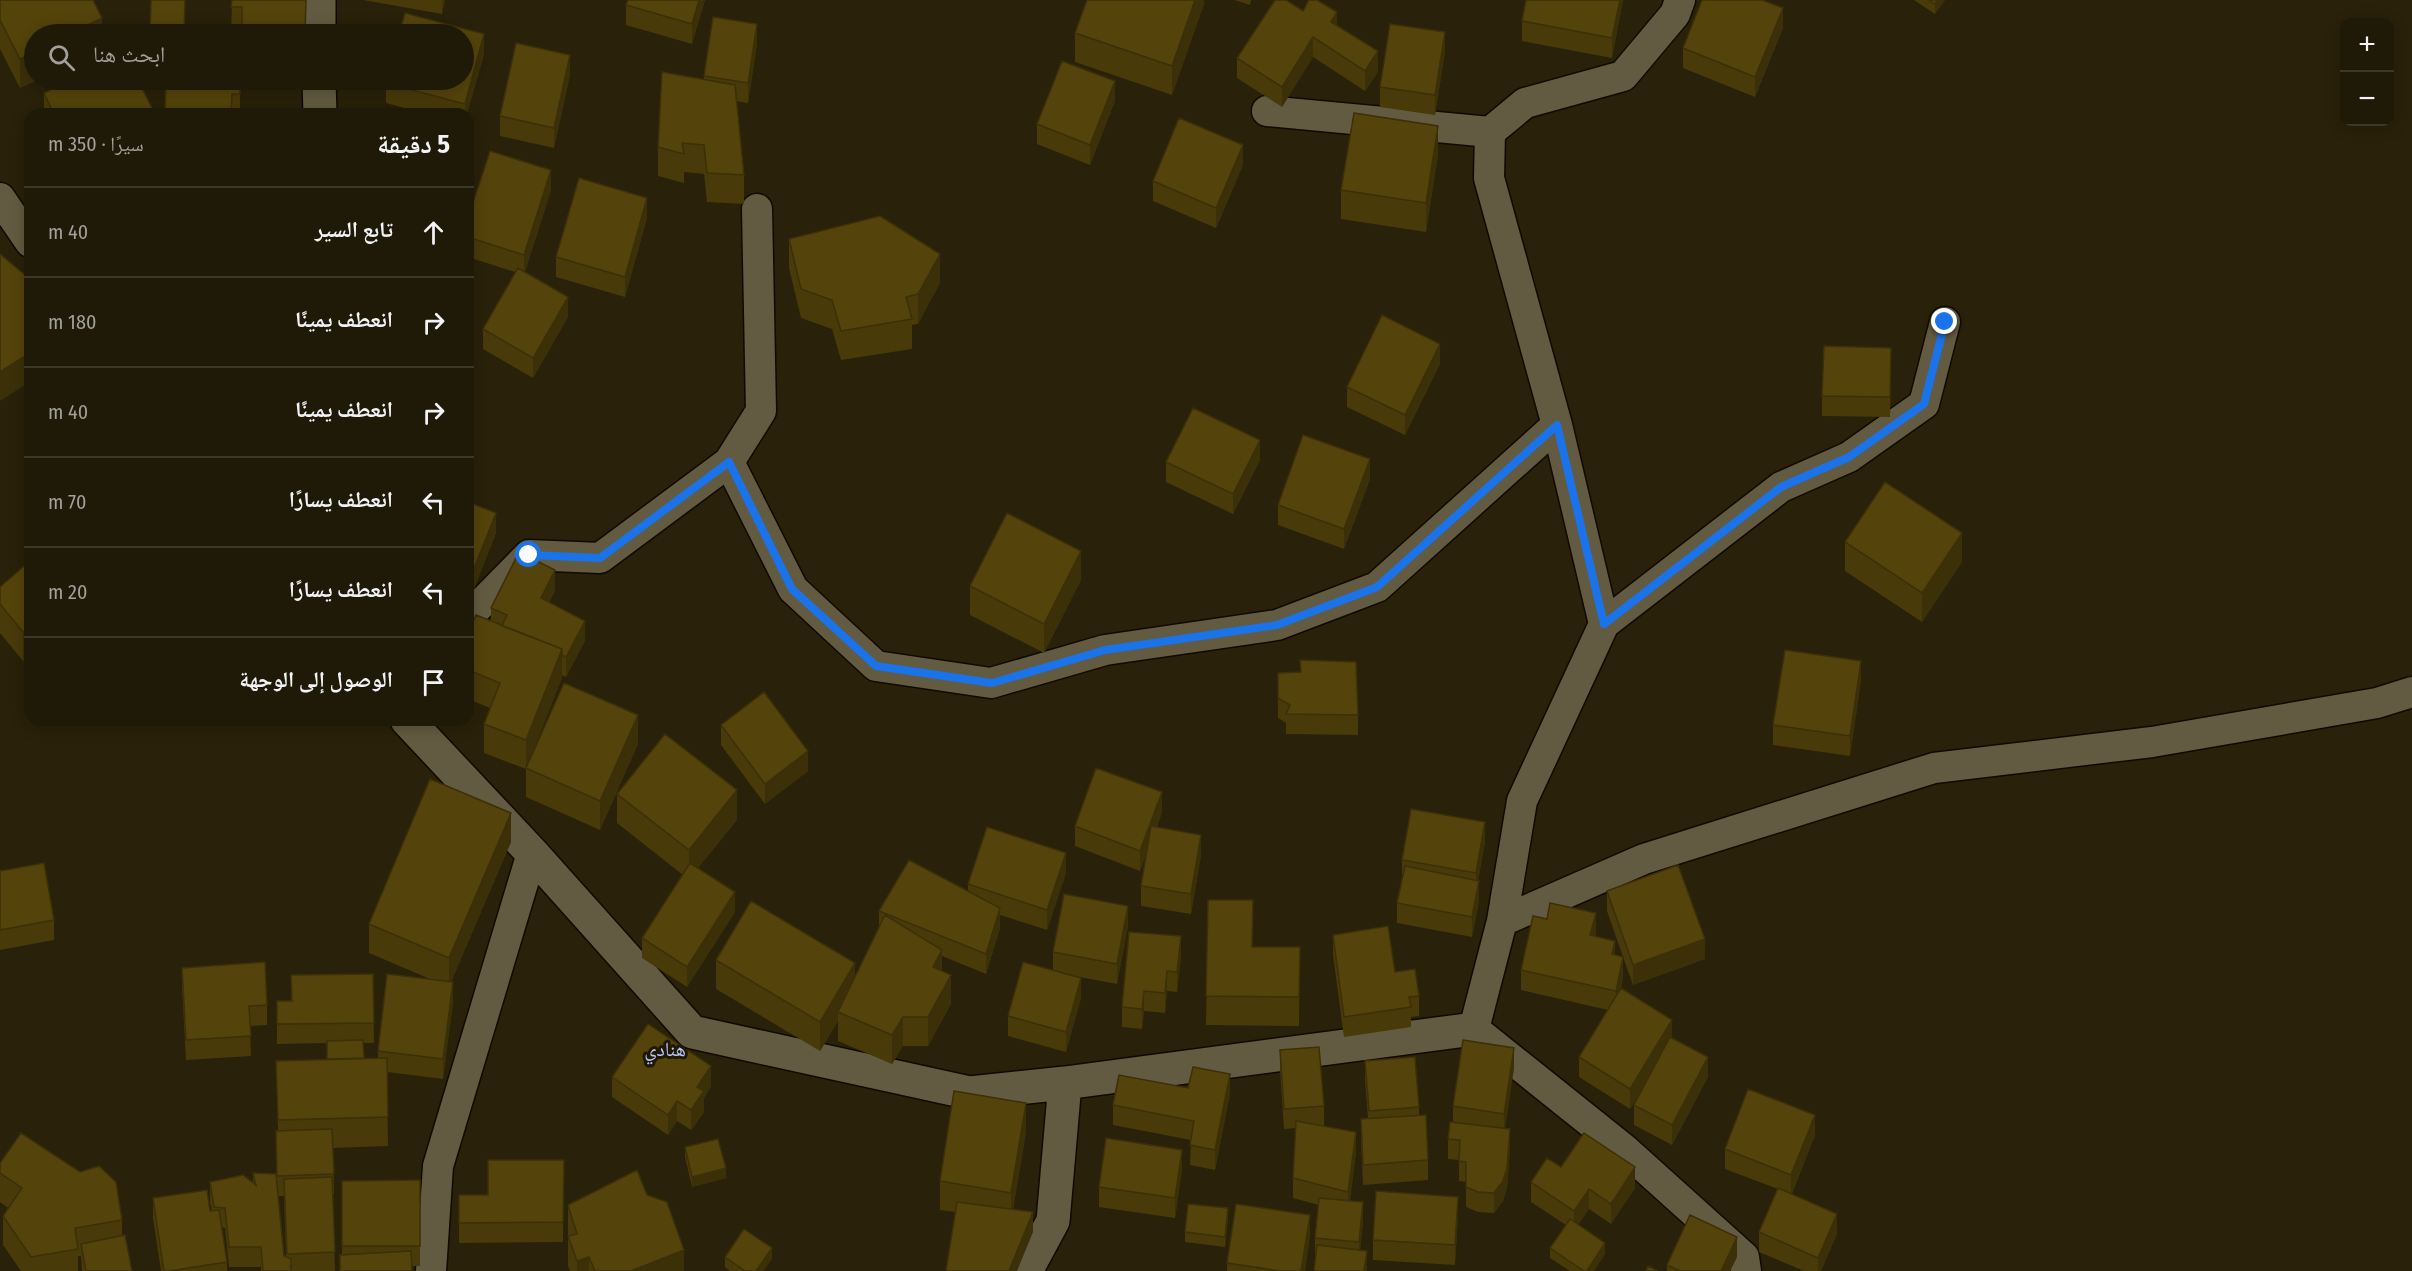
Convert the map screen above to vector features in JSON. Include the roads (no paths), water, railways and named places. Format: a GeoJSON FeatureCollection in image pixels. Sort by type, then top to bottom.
{"type":"FeatureCollection","features":[{"type":"Feature","properties":{"kind":"street"},"geometry":{"type":"LineString","coordinates":[[319,0],[319,24]]}},
{"type":"Feature","properties":{"kind":"street"},"geometry":{"type":"LineString","coordinates":[[1267,111],[1490,132],[1525,103],[1623,76],[1675,14],[1680,0]]}},
{"type":"Feature","properties":{"kind":"street"},"geometry":{"type":"LineString","coordinates":[[320,90],[320,108]]}},
{"type":"Feature","properties":{"kind":"street"},"geometry":{"type":"LineString","coordinates":[[1490,132],[1489,178],[1557,425],[1604,624]]}},
{"type":"Feature","properties":{"kind":"street"},"geometry":{"type":"LineString","coordinates":[[0,198],[24,233]]}},
{"type":"Feature","properties":{"kind":"street"},"geometry":{"type":"LineString","coordinates":[[474,611],[529,555],[600,558],[729,462],[761,411],[757,209]]}},
{"type":"Feature","properties":{"kind":"street"},"geometry":{"type":"LineString","coordinates":[[1474,1029],[1502,921],[1522,801],[1604,624],[1781,487],[1849,457],[1924,404],[1945,322]]}},
{"type":"Feature","properties":{"kind":"street"},"geometry":{"type":"LineString","coordinates":[[729,462],[792,589],[876,666],[992,683],[1105,650],[1277,625],[1377,587],[1557,425]]}},
{"type":"Feature","properties":{"kind":"street"},"geometry":{"type":"LineString","coordinates":[[1502,921],[1644,859],[1934,768],[2152,742],[2377,703],[2412,692]]}},
{"type":"Feature","properties":{"kind":"street"},"geometry":{"type":"LineString","coordinates":[[413,726],[532,853],[692,1032],[970,1093],[1065,1083],[1474,1029],[1624,1149],[1744,1257],[1746,1271]]}},
{"type":"Feature","properties":{"kind":"street"},"geometry":{"type":"LineString","coordinates":[[431,1271],[438,1166],[532,853]]}},
{"type":"Feature","properties":{"kind":"street"},"geometry":{"type":"LineString","coordinates":[[1026,1271],[1053,1221],[1065,1083]]}},
{"type":"Feature","properties":{"kind":"district","name":"هنادي"},"geometry":{"type":"Point","coordinates":[665,1049]}}]}
